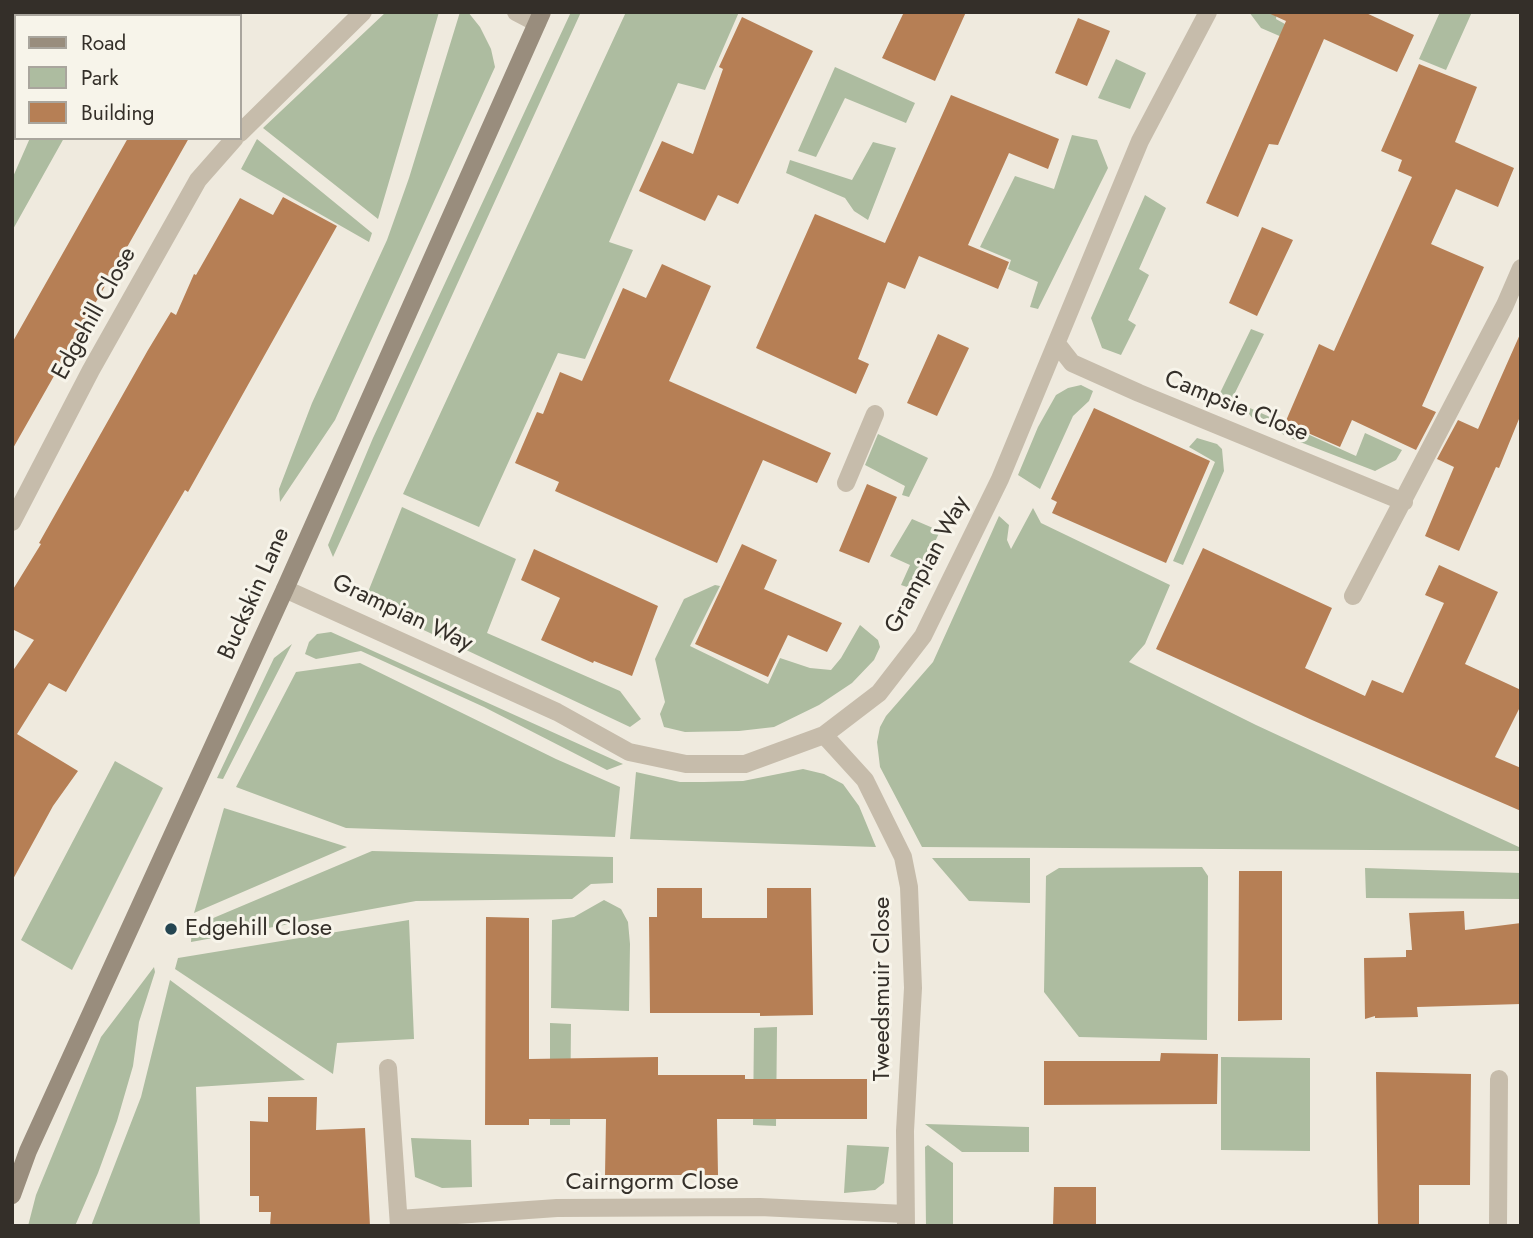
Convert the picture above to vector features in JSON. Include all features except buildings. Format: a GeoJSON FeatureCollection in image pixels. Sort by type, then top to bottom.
{"type":"FeatureCollection","features":[{"type":"Feature","properties":{"kind":"street"},"geometry":{"type":"LineString","coordinates":[[242,131],[363,12]]}},
{"type":"Feature","properties":{"kind":"street"},"geometry":{"type":"LineString","coordinates":[[516,12],[540,18]]}},
{"type":"Feature","properties":{"kind":"street","name":"Grampian Way"},"geometry":{"type":"LineString","coordinates":[[285,589],[557,712],[629,751],[686,764],[745,764],[824,736],[879,693],[923,636],[1000,479],[1058,345],[1140,141],[1208,12]]}},
{"type":"Feature","properties":{"kind":"street","name":"Buckskin Lane"},"geometry":{"type":"LineString","coordinates":[[12,1195],[28,1151],[285,589],[540,18]]}},
{"type":"Feature","properties":{"kind":"street","name":"Edgehill Close"},"geometry":{"type":"LineString","coordinates":[[12,522],[91,370],[198,180],[233,140]]}},
{"type":"Feature","properties":{"kind":"street"},"geometry":{"type":"LineString","coordinates":[[1353,596],[1505,305],[1521,268]]}},
{"type":"Feature","properties":{"kind":"street","name":"Campsie Close"},"geometry":{"type":"LineString","coordinates":[[1058,345],[1072,363],[1404,502]]}},
{"type":"Feature","properties":{"kind":"street"},"geometry":{"type":"LineString","coordinates":[[846,483],[876,414]]}},
{"type":"Feature","properties":{"kind":"street","name":"Tweedsmuir Close"},"geometry":{"type":"LineString","coordinates":[[824,736],[864,780],[903,857],[909,887],[913,988],[905,1131],[905,1220]]}},
{"type":"Feature","properties":{"kind":"street","name":"Cairngorm Close"},"geometry":{"type":"LineString","coordinates":[[388,1068],[399,1222],[571,1208],[760,1207],[905,1220]]}},
{"type":"Feature","properties":{"kind":"street"},"geometry":{"type":"LineString","coordinates":[[1498,1226],[1499,1079]]}},
{"type":"Feature","properties":{"kind":"green space"},"geometry":{"type":"Polygon","coordinates":[[[12,12],[60,12],[14,14],[12,123],[12,12]]]}},
{"type":"Feature","properties":{"kind":"green space"},"geometry":{"type":"Polygon","coordinates":[[[386,12],[439,12],[378,219],[263,128],[386,12]]]}},
{"type":"Feature","properties":{"kind":"green space"},"geometry":{"type":"Polygon","coordinates":[[[460,12],[468,12],[480,27],[491,49],[495,67],[335,420],[280,502],[279,489],[312,403],[387,240],[460,12]]]}},
{"type":"Feature","properties":{"kind":"green space"},"geometry":{"type":"Polygon","coordinates":[[[571,12],[581,12],[333,557],[328,545],[373,438],[571,12]]]}},
{"type":"Feature","properties":{"kind":"green space"},"geometry":{"type":"Polygon","coordinates":[[[626,12],[739,12],[705,90],[678,83],[609,242],[633,250],[585,359],[558,353],[479,527],[403,494],[626,12]]]}},
{"type":"Feature","properties":{"kind":"green space"},"geometry":{"type":"Polygon","coordinates":[[[1249,12],[1277,12],[1276,19],[1303,34],[1298,44],[1261,28],[1249,12]]]}},
{"type":"Feature","properties":{"kind":"green space"},"geometry":{"type":"Polygon","coordinates":[[[1440,12],[1472,12],[1446,70],[1419,59],[1440,12]]]}},
{"type":"Feature","properties":{"kind":"green space"},"geometry":{"type":"Polygon","coordinates":[[[1116,59],[1146,73],[1130,109],[1098,98],[1116,59]]]}},
{"type":"Feature","properties":{"kind":"green space"},"geometry":{"type":"Polygon","coordinates":[[[835,67],[915,103],[906,123],[845,98],[816,157],[798,151],[835,67]]]}},
{"type":"Feature","properties":{"kind":"green space"},"geometry":{"type":"Polygon","coordinates":[[[1072,135],[1097,140],[1108,168],[1038,309],[1030,307],[1038,282],[1008,269],[1011,260],[980,247],[1015,176],[1054,189],[1072,135]]]}},
{"type":"Feature","properties":{"kind":"green space"},"geometry":{"type":"Polygon","coordinates":[[[257,139],[372,233],[369,242],[241,169],[257,139]]]}},
{"type":"Feature","properties":{"kind":"green space"},"geometry":{"type":"Polygon","coordinates":[[[29,140],[63,140],[12,231],[12,179],[29,140]]]}},
{"type":"Feature","properties":{"kind":"green space"},"geometry":{"type":"Polygon","coordinates":[[[873,142],[896,148],[868,220],[854,211],[845,198],[786,173],[790,160],[852,180],[873,142]]]}},
{"type":"Feature","properties":{"kind":"green space"},"geometry":{"type":"Polygon","coordinates":[[[1145,195],[1166,208],[1139,269],[1149,275],[1128,320],[1136,325],[1121,355],[1102,348],[1091,318],[1145,195]]]}},
{"type":"Feature","properties":{"kind":"green space"},"geometry":{"type":"Polygon","coordinates":[[[1251,329],[1264,334],[1228,407],[1222,403],[1220,393],[1251,329]]]}},
{"type":"Feature","properties":{"kind":"green space"},"geometry":{"type":"Polygon","coordinates":[[[1081,385],[1093,391],[1089,401],[1073,416],[1040,489],[1018,475],[1038,427],[1056,395],[1081,385]]]}},
{"type":"Feature","properties":{"kind":"green space"},"geometry":{"type":"Polygon","coordinates":[[[1250,408],[1356,456],[1365,433],[1402,450],[1396,460],[1375,471],[1295,440],[1255,421],[1249,414],[1250,408]]]}},
{"type":"Feature","properties":{"kind":"green space"},"geometry":{"type":"Polygon","coordinates":[[[878,434],[928,458],[909,497],[902,495],[905,486],[865,465],[878,434]]]}},
{"type":"Feature","properties":{"kind":"green space"},"geometry":{"type":"Polygon","coordinates":[[[1197,438],[1217,444],[1222,449],[1224,471],[1183,565],[1173,561],[1215,462],[1189,447],[1197,438]]]}},
{"type":"Feature","properties":{"kind":"green space"},"geometry":{"type":"Polygon","coordinates":[[[402,507],[516,559],[487,633],[620,691],[641,719],[630,727],[364,602],[402,507]]]}},
{"type":"Feature","properties":{"kind":"green space"},"geometry":{"type":"Polygon","coordinates":[[[1033,508],[1041,523],[1170,585],[1145,644],[1129,662],[1256,725],[1521,848],[1521,851],[922,847],[880,767],[877,742],[880,727],[886,716],[933,662],[999,516],[1009,525],[1007,540],[1011,549],[1033,508]]]}},
{"type":"Feature","properties":{"kind":"green space"},"geometry":{"type":"Polygon","coordinates":[[[912,519],[940,531],[913,589],[901,585],[910,565],[890,556],[912,519]]]}},
{"type":"Feature","properties":{"kind":"green space"},"geometry":{"type":"Polygon","coordinates":[[[715,585],[720,586],[690,646],[768,684],[780,658],[810,668],[831,670],[860,625],[878,640],[880,647],[874,660],[852,683],[819,705],[774,727],[685,732],[664,727],[660,714],[665,702],[655,659],[684,599],[715,585]]]}},
{"type":"Feature","properties":{"kind":"green space"},"geometry":{"type":"Polygon","coordinates":[[[331,632],[623,764],[607,770],[484,707],[361,651],[316,659],[305,654],[309,642],[317,634],[331,632]]]}},
{"type":"Feature","properties":{"kind":"green space"},"geometry":{"type":"Polygon","coordinates":[[[292,644],[223,779],[217,778],[274,658],[292,644]]]}},
{"type":"Feature","properties":{"kind":"green space"},"geometry":{"type":"Polygon","coordinates":[[[360,663],[556,759],[620,787],[615,837],[346,828],[236,787],[296,672],[360,663]]]}},
{"type":"Feature","properties":{"kind":"green space"},"geometry":{"type":"Polygon","coordinates":[[[115,761],[163,788],[72,970],[21,940],[115,761]]]}},
{"type":"Feature","properties":{"kind":"green space"},"geometry":{"type":"Polygon","coordinates":[[[803,769],[824,774],[843,784],[859,806],[876,847],[630,839],[636,772],[680,782],[704,782],[743,781],[803,769]]]}},
{"type":"Feature","properties":{"kind":"green space"},"geometry":{"type":"Polygon","coordinates":[[[224,808],[347,847],[194,913],[224,808]]]}},
{"type":"Feature","properties":{"kind":"green space"},"geometry":{"type":"Polygon","coordinates":[[[372,851],[613,857],[613,883],[591,884],[572,899],[416,901],[191,942],[192,927],[372,851]]]}},
{"type":"Feature","properties":{"kind":"green space"},"geometry":{"type":"Polygon","coordinates":[[[932,858],[1030,858],[1030,903],[969,901],[932,858]]]}},
{"type":"Feature","properties":{"kind":"green space"},"geometry":{"type":"Polygon","coordinates":[[[1202,867],[1208,876],[1207,1040],[1079,1037],[1044,992],[1046,876],[1059,868],[1202,867]]]}},
{"type":"Feature","properties":{"kind":"green space"},"geometry":{"type":"Polygon","coordinates":[[[1365,868],[1521,873],[1521,899],[1366,898],[1365,868]]]}},
{"type":"Feature","properties":{"kind":"green space"},"geometry":{"type":"Polygon","coordinates":[[[604,900],[621,909],[628,922],[629,1011],[551,1008],[552,920],[574,917],[604,900]]]}},
{"type":"Feature","properties":{"kind":"green space"},"geometry":{"type":"Polygon","coordinates":[[[409,920],[414,1039],[337,1043],[333,1074],[175,969],[178,958],[409,920]]]}},
{"type":"Feature","properties":{"kind":"green space"},"geometry":{"type":"Polygon","coordinates":[[[154,967],[155,972],[139,1022],[133,1066],[117,1121],[75,1226],[28,1226],[36,1195],[101,1037],[154,967]]]}},
{"type":"Feature","properties":{"kind":"green space"},"geometry":{"type":"Polygon","coordinates":[[[170,980],[305,1080],[196,1087],[200,1226],[91,1226],[141,1097],[170,980]]]}},
{"type":"Feature","properties":{"kind":"green space"},"geometry":{"type":"Polygon","coordinates":[[[550,1023],[571,1024],[570,1125],[550,1125],[550,1023]]]}},
{"type":"Feature","properties":{"kind":"green space"},"geometry":{"type":"Polygon","coordinates":[[[777,1027],[776,1126],[753,1125],[754,1028],[777,1027]]]}},
{"type":"Feature","properties":{"kind":"green space"},"geometry":{"type":"Polygon","coordinates":[[[1221,1057],[1310,1058],[1310,1151],[1221,1150],[1221,1057]]]}},
{"type":"Feature","properties":{"kind":"green space"},"geometry":{"type":"Polygon","coordinates":[[[925,1124],[1029,1127],[1029,1152],[962,1152],[925,1124]]]}},
{"type":"Feature","properties":{"kind":"green space"},"geometry":{"type":"Polygon","coordinates":[[[411,1138],[471,1140],[472,1187],[442,1188],[415,1177],[411,1138]]]}},
{"type":"Feature","properties":{"kind":"green space"},"geometry":{"type":"Polygon","coordinates":[[[847,1145],[889,1147],[884,1183],[875,1190],[844,1193],[847,1145]]]}},
{"type":"Feature","properties":{"kind":"green space"},"geometry":{"type":"Polygon","coordinates":[[[928,1145],[953,1163],[953,1226],[926,1226],[925,1147],[928,1145]]]}},
{"type":"Feature","properties":{"kind":"place","name":"Edgehill Close"},"geometry":{"type":"Point","coordinates":[171,929]}}]}
